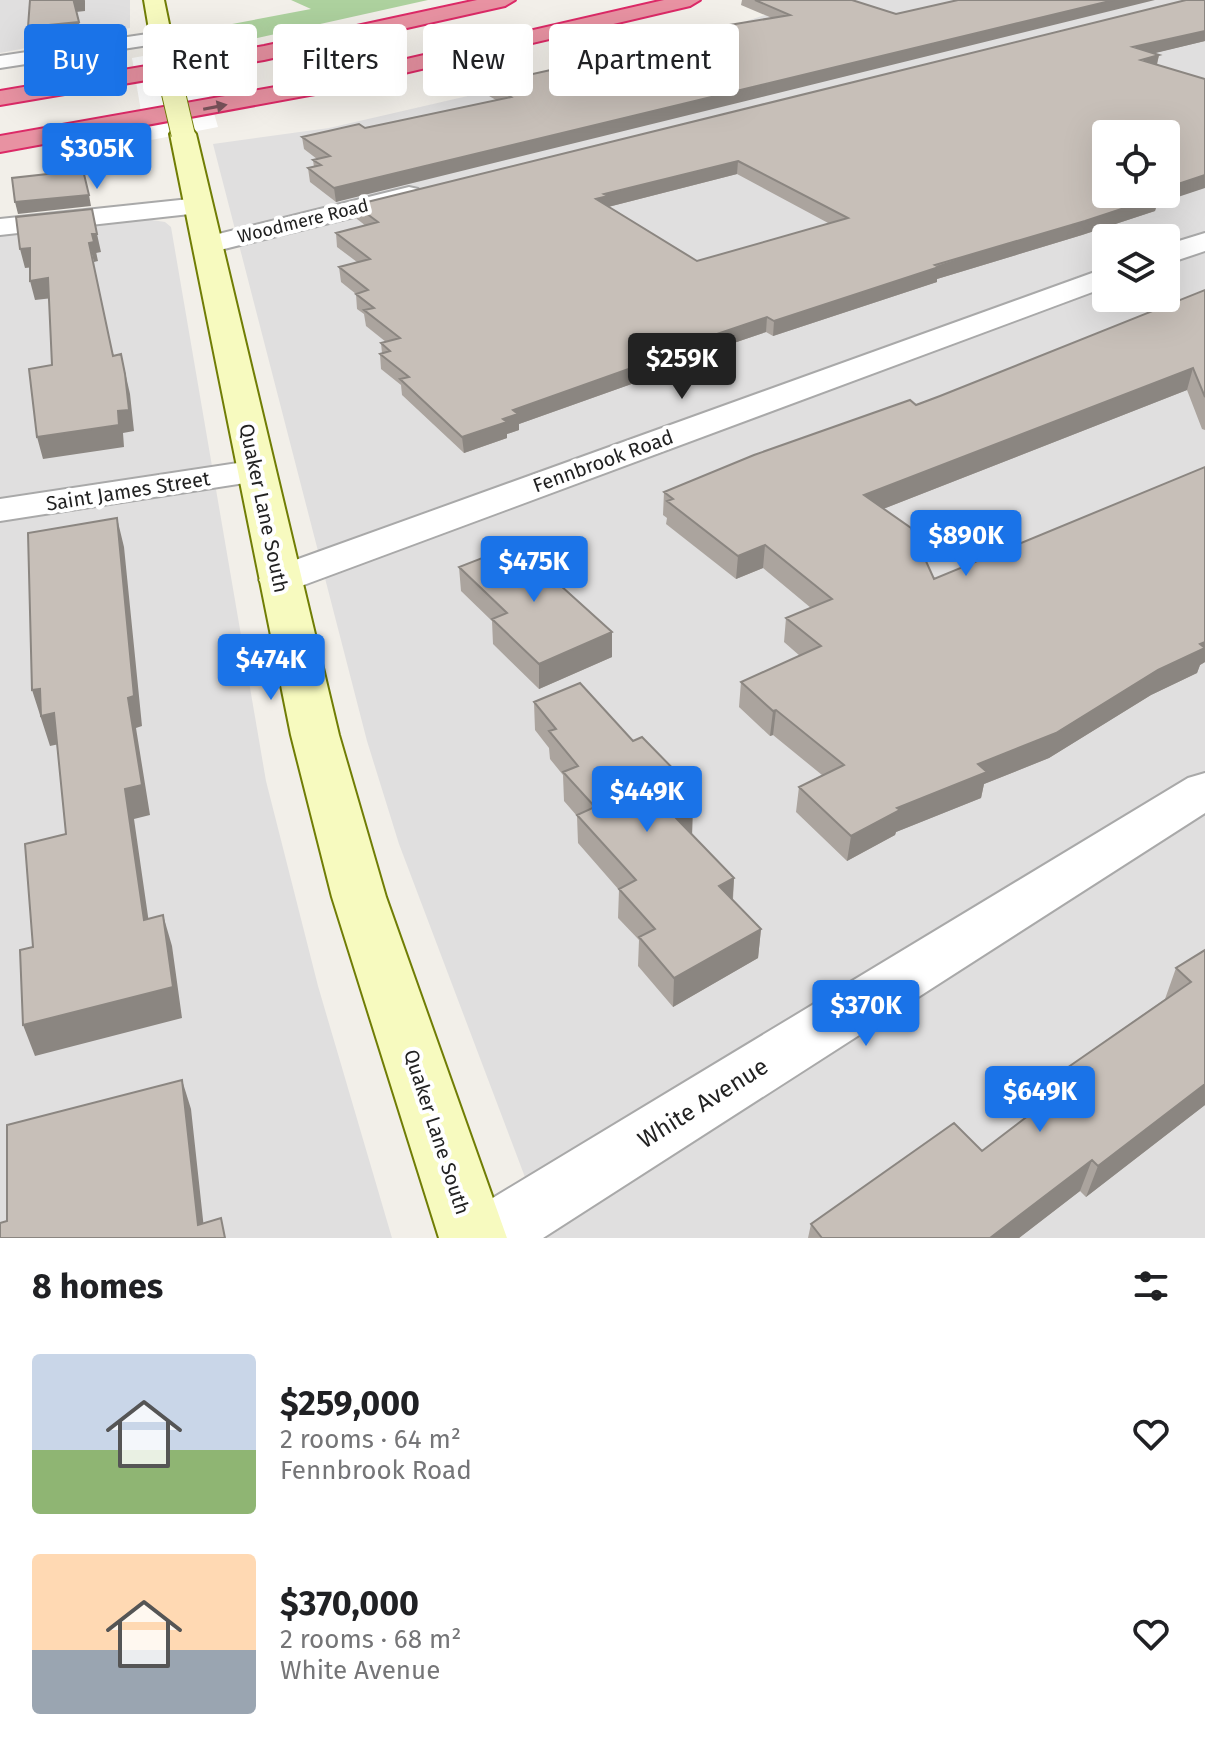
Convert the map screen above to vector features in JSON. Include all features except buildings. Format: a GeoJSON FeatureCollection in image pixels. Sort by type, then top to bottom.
{"type":"FeatureCollection","features":[{"type":"Feature","properties":{"kind":"highway"},"geometry":{"type":"LineString","coordinates":[[0,98],[251,56],[505,0]]}},
{"type":"Feature","properties":{"kind":"highway"},"geometry":{"type":"LineString","coordinates":[[0,144],[302,89],[690,0]]}},
{"type":"Feature","properties":{"kind":"main road","name":"Quaker Lane South"},"geometry":{"type":"LineString","coordinates":[[154,0],[158,24]]}},
{"type":"Feature","properties":{"kind":"main road","name":"Quaker Lane South"},"geometry":{"type":"LineString","coordinates":[[174,96],[315,735],[359,897],[473,1238]]}},
{"type":"Feature","properties":{"kind":"street"},"geometry":{"type":"LineString","coordinates":[[0,62],[91,46],[143,45]]}},
{"type":"Feature","properties":{"kind":"street","name":"Woodmere Road"},"geometry":{"type":"LineString","coordinates":[[0,227],[203,225],[432,190]]}},
{"type":"Feature","properties":{"kind":"street"},"geometry":{"type":"LineString","coordinates":[[1180,250],[1205,241]]}},
{"type":"Feature","properties":{"kind":"street","name":"Fennbrook Road"},"geometry":{"type":"LineString","coordinates":[[279,580],[1092,282]]}},
{"type":"Feature","properties":{"kind":"street","name":"Saint James Street"},"geometry":{"type":"LineString","coordinates":[[0,510],[257,471]]}},
{"type":"Feature","properties":{"kind":"street","name":"White Avenue"},"geometry":{"type":"LineString","coordinates":[[486,1238],[1205,790]]}},
{"type":"Feature","properties":{"kind":"shaded area"},"geometry":{"type":"Polygon","coordinates":[[[0,0],[130,0],[130,28],[127,29],[127,24],[24,24],[24,48],[0,53],[0,0]]]}},
{"type":"Feature","properties":{"kind":"shaded area"},"geometry":{"type":"Polygon","coordinates":[[[810,0],[1205,0],[1205,1238],[548,1238],[399,844],[367,741],[213,144],[329,128],[468,96],[533,96],[533,81],[549,77],[549,96],[739,96],[738,24],[810,0]]]}},
{"type":"Feature","properties":{"kind":"shaded area"},"geometry":{"type":"Polygon","coordinates":[[[146,219],[165,222],[171,227],[266,781],[318,986],[392,1238],[0,1238],[0,235],[146,219]]]}},
{"type":"Feature","properties":{"kind":"green space"},"geometry":{"type":"Polygon","coordinates":[[[291,0],[428,0],[321,24],[273,24],[273,35],[257,38],[257,24],[232,24],[311,9],[291,0]]]}},
{"type":"Feature","properties":{"kind":"pier"},"geometry":{"type":"Polygon","coordinates":[[[143,56],[143,96],[209,96],[218,127],[146,141],[132,58],[143,56]]]}}]}
